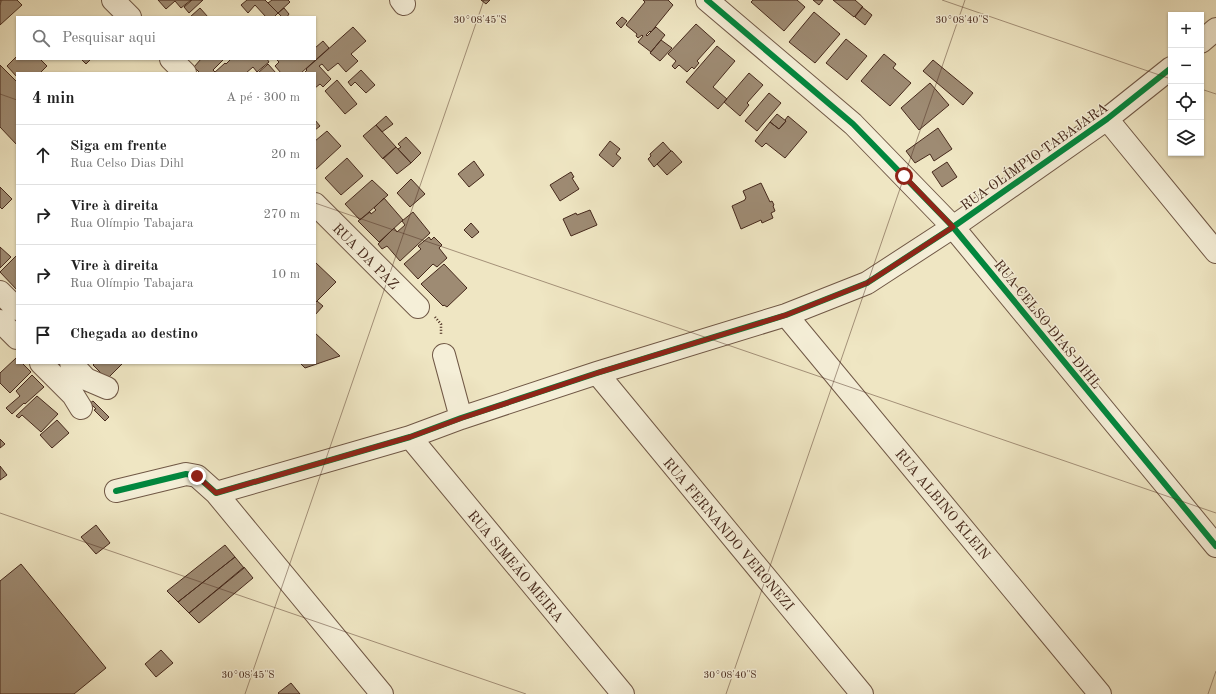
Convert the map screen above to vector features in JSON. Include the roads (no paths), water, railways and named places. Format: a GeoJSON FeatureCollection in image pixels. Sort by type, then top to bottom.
{"type":"FeatureCollection","features":[{"type":"Feature","properties":{"kind":"street"},"geometry":{"type":"LineString","coordinates":[[113,0],[129,16]]}},
{"type":"Feature","properties":{"kind":"street","name":"RUA CELSO DIAS DIHL"},"geometry":{"type":"LineString","coordinates":[[707,0],[853,124],[953,227],[1216,546]]}},
{"type":"Feature","properties":{"kind":"street"},"geometry":{"type":"LineString","coordinates":[[1204,39],[1216,29]]}},
{"type":"Feature","properties":{"kind":"street"},"geometry":{"type":"LineString","coordinates":[[172,60],[184,72]]}},
{"type":"Feature","properties":{"kind":"street","name":"RUA OLÍMPIO TABAJARA"},"geometry":{"type":"LineString","coordinates":[[216,493],[410,437],[597,373],[786,315],[867,283],[953,227],[1107,119],[1168,70]]}},
{"type":"Feature","properties":{"kind":"street"},"geometry":{"type":"LineString","coordinates":[[1107,119],[1216,252]]}},
{"type":"Feature","properties":{"kind":"street","name":"RUA DA PAZ"},"geometry":{"type":"LineString","coordinates":[[316,205],[418,307]]}},
{"type":"Feature","properties":{"kind":"street"},"geometry":{"type":"LineString","coordinates":[[0,292],[16,308]]}},
{"type":"Feature","properties":{"kind":"street","name":"RUA ALBINO KLEIN"},"geometry":{"type":"LineString","coordinates":[[786,315],[1100,694]]}},
{"type":"Feature","properties":{"kind":"street"},"geometry":{"type":"LineString","coordinates":[[0,321],[16,337]]}},
{"type":"Feature","properties":{"kind":"street"},"geometry":{"type":"LineString","coordinates":[[444,355],[462,418]]}},
{"type":"Feature","properties":{"kind":"street"},"geometry":{"type":"LineString","coordinates":[[43,364],[73,394],[81,408]]}},
{"type":"Feature","properties":{"kind":"street"},"geometry":{"type":"LineString","coordinates":[[71,364],[86,378],[107,388]]}},
{"type":"Feature","properties":{"kind":"street","name":"RUA FERNANDO VERONEZI"},"geometry":{"type":"LineString","coordinates":[[597,373],[862,694]]}},
{"type":"Feature","properties":{"kind":"street","name":"RUA SIMEÃO MEIRA"},"geometry":{"type":"LineString","coordinates":[[410,437],[623,694]]}},
{"type":"Feature","properties":{"kind":"street"},"geometry":{"type":"LineString","coordinates":[[116,491],[186,474],[197,476],[216,493],[382,694]]}}]}
